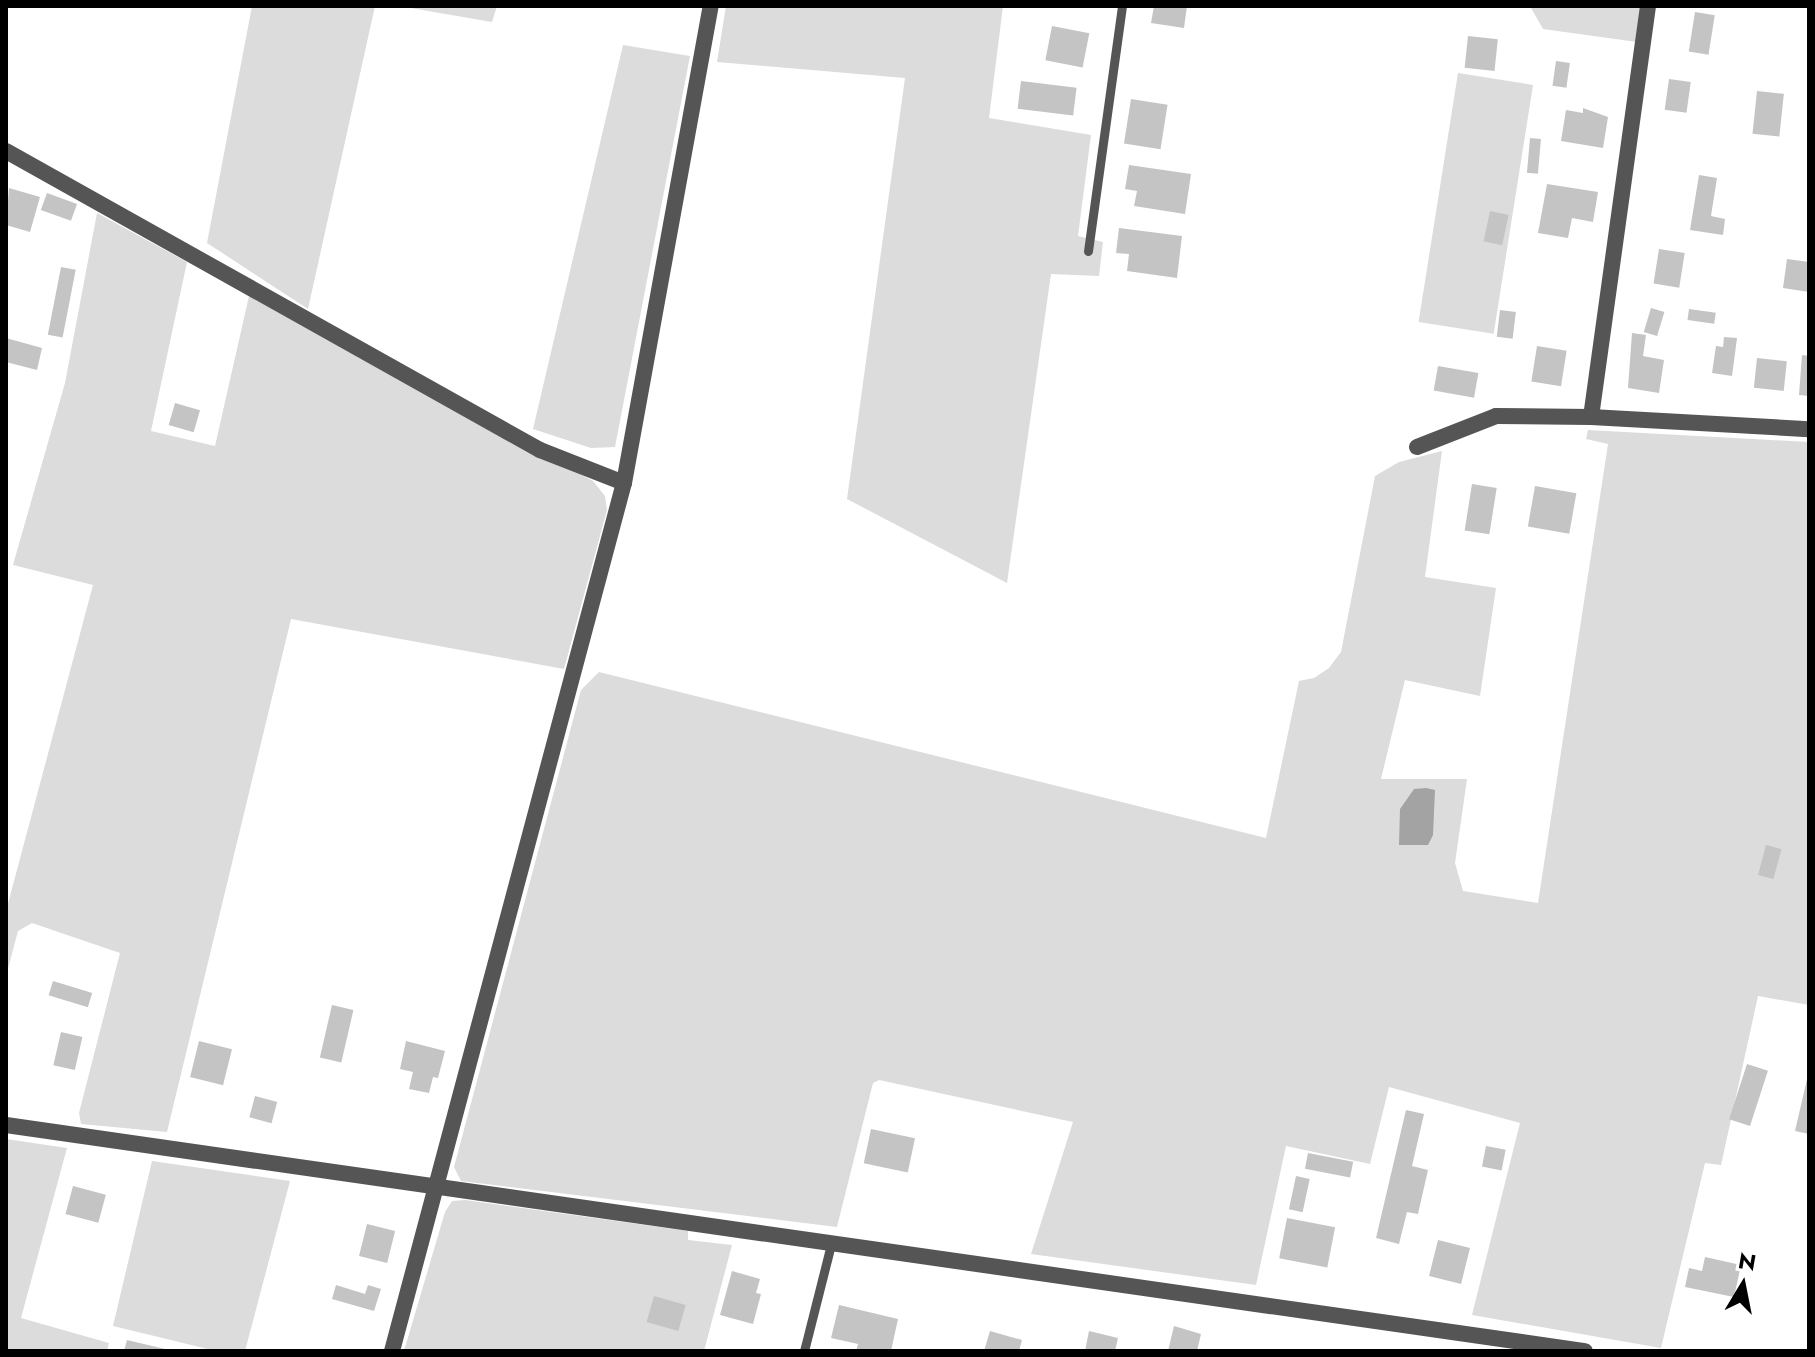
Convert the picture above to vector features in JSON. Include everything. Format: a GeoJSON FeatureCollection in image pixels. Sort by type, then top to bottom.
{"type":"FeatureCollection","features":[{"type":"Feature","properties":{"kind":"street"},"geometry":{"type":"LineString","coordinates":[[392,1351],[624,483],[711,6]]}},
{"type":"Feature","properties":{"kind":"street"},"geometry":{"type":"LineString","coordinates":[[1591,417],[1648,6]]}},
{"type":"Feature","properties":{"kind":"street"},"geometry":{"type":"LineString","coordinates":[[6,151],[540,450],[624,483]]}},
{"type":"Feature","properties":{"kind":"street"},"geometry":{"type":"LineString","coordinates":[[1417,447],[1496,416],[1591,417],[1809,429]]}},
{"type":"Feature","properties":{"kind":"street"},"geometry":{"type":"LineString","coordinates":[[6,1125],[1585,1351]]}},
{"type":"Feature","properties":{"kind":"lane"},"geometry":{"type":"LineString","coordinates":[[1088,251],[1122,6]]}},
{"type":"Feature","properties":{"kind":"lane"},"geometry":{"type":"LineString","coordinates":[[804,1351],[831,1244]]}},
{"type":"Feature","properties":{"kind":"shaded area"},"geometry":{"type":"Polygon","coordinates":[[[252,6],[375,6],[308,309],[207,243],[252,6]]]}},
{"type":"Feature","properties":{"kind":"shaded area"},"geometry":{"type":"Polygon","coordinates":[[[399,6],[497,6],[492,22],[399,6]]]}},
{"type":"Feature","properties":{"kind":"shaded area"},"geometry":{"type":"Polygon","coordinates":[[[726,6],[1003,6],[989,118],[1091,135],[1078,236],[1103,242],[1099,276],[1051,274],[1007,583],[847,499],[905,78],[717,62],[726,6]]]}},
{"type":"Feature","properties":{"kind":"shaded area"},"geometry":{"type":"Polygon","coordinates":[[[1530,6],[1641,6],[1637,42],[1543,29],[1530,6]]]}},
{"type":"Feature","properties":{"kind":"shaded area"},"geometry":{"type":"Polygon","coordinates":[[[623,45],[690,56],[615,447],[591,448],[533,429],[623,45]]]}},
{"type":"Feature","properties":{"kind":"shaded area"},"geometry":{"type":"Polygon","coordinates":[[[1458,73],[1533,85],[1494,334],[1419,322],[1458,73]]]}},
{"type":"Feature","properties":{"kind":"shaded area"},"geometry":{"type":"Polygon","coordinates":[[[97,213],[187,262],[151,431],[215,446],[249,296],[593,481],[605,496],[607,510],[564,669],[291,619],[167,1132],[81,1124],[79,1113],[120,953],[32,923],[18,931],[6,976],[6,911],[93,585],[13,565],[65,383],[97,213]]]}},
{"type":"Feature","properties":{"kind":"shaded area"},"geometry":{"type":"Polygon","coordinates":[[[1588,430],[1809,442],[1809,1005],[1758,996],[1721,1165],[1705,1163],[1661,1348],[1472,1315],[1520,1123],[1389,1087],[1370,1164],[1286,1146],[1256,1285],[1031,1254],[1073,1122],[879,1080],[873,1083],[837,1227],[461,1181],[454,1167],[581,690],[599,672],[1266,838],[1299,681],[1314,678],[1329,668],[1341,652],[1375,476],[1399,462],[1442,451],[1425,577],[1496,588],[1480,696],[1405,680],[1381,779],[1467,779],[1455,863],[1463,891],[1538,903],[1608,444],[1586,439],[1588,430]]]}},
{"type":"Feature","properties":{"kind":"shaded area"},"geometry":{"type":"Polygon","coordinates":[[[1414,789],[1435,790],[1433,835],[1428,845],[1399,845],[1400,809],[1414,789]]]}},
{"type":"Feature","properties":{"kind":"shaded area"},"geometry":{"type":"Polygon","coordinates":[[[6,1139],[67,1148],[21,1318],[109,1343],[107,1351],[6,1351],[6,1139]]]}},
{"type":"Feature","properties":{"kind":"shaded area"},"geometry":{"type":"Polygon","coordinates":[[[152,1161],[290,1181],[245,1351],[216,1351],[113,1326],[152,1161]]]}},
{"type":"Feature","properties":{"kind":"shaded area"},"geometry":{"type":"Polygon","coordinates":[[[465,1200],[688,1231],[688,1240],[732,1245],[704,1351],[404,1351],[445,1212],[452,1201],[465,1200]]]}},
{"type":"Feature","properties":{"kind":"building"},"geometry":{"type":"Polygon","coordinates":[[[1154,6],[1187,6],[1184,28],[1151,23],[1154,6]]]}},
{"type":"Feature","properties":{"kind":"building"},"geometry":{"type":"Polygon","coordinates":[[[1695,12],[1715,15],[1708,55],[1689,52],[1695,12]]]}},
{"type":"Feature","properties":{"kind":"building"},"geometry":{"type":"Polygon","coordinates":[[[1052,26],[1089,33],[1083,68],[1045,60],[1052,26]]]}},
{"type":"Feature","properties":{"kind":"building"},"geometry":{"type":"Polygon","coordinates":[[[1468,36],[1498,39],[1494,71],[1465,68],[1468,36]]]}},
{"type":"Feature","properties":{"kind":"building"},"geometry":{"type":"Polygon","coordinates":[[[1556,61],[1570,63],[1566,88],[1553,86],[1556,61]]]}},
{"type":"Feature","properties":{"kind":"building"},"geometry":{"type":"Polygon","coordinates":[[[1669,79],[1691,82],[1686,113],[1665,110],[1669,79]]]}},
{"type":"Feature","properties":{"kind":"building"},"geometry":{"type":"Polygon","coordinates":[[[1021,81],[1077,88],[1073,116],[1018,109],[1021,81]]]}},
{"type":"Feature","properties":{"kind":"building"},"geometry":{"type":"Polygon","coordinates":[[[1757,91],[1784,94],[1779,137],[1753,134],[1757,91]]]}},
{"type":"Feature","properties":{"kind":"building"},"geometry":{"type":"Polygon","coordinates":[[[1131,99],[1168,105],[1161,149],[1124,143],[1131,99]]]}},
{"type":"Feature","properties":{"kind":"building"},"geometry":{"type":"Polygon","coordinates":[[[1583,108],[1608,117],[1603,148],[1561,141],[1566,110],[1583,113],[1583,108]]]}},
{"type":"Feature","properties":{"kind":"building"},"geometry":{"type":"Polygon","coordinates":[[[1530,138],[1541,139],[1538,174],[1527,173],[1530,138]]]}},
{"type":"Feature","properties":{"kind":"building"},"geometry":{"type":"Polygon","coordinates":[[[1129,165],[1191,174],[1185,214],[1134,206],[1137,191],[1125,189],[1129,165]]]}},
{"type":"Feature","properties":{"kind":"building"},"geometry":{"type":"Polygon","coordinates":[[[1699,175],[1717,178],[1711,216],[1725,219],[1723,235],[1690,230],[1699,175]]]}},
{"type":"Feature","properties":{"kind":"building"},"geometry":{"type":"Polygon","coordinates":[[[1547,184],[1598,192],[1593,222],[1572,218],[1568,238],[1538,233],[1547,184]]]}},
{"type":"Feature","properties":{"kind":"building"},"geometry":{"type":"Polygon","coordinates":[[[9,188],[40,197],[30,232],[6,225],[9,188]]]}},
{"type":"Feature","properties":{"kind":"building"},"geometry":{"type":"Polygon","coordinates":[[[47,193],[77,204],[71,221],[41,210],[47,193]]]}},
{"type":"Feature","properties":{"kind":"building"},"geometry":{"type":"Polygon","coordinates":[[[1490,211],[1509,215],[1502,245],[1484,241],[1490,211]]]}},
{"type":"Feature","properties":{"kind":"building"},"geometry":{"type":"Polygon","coordinates":[[[1119,228],[1182,236],[1177,278],[1127,271],[1129,254],[1116,253],[1119,228]]]}},
{"type":"Feature","properties":{"kind":"building"},"geometry":{"type":"Polygon","coordinates":[[[1659,249],[1685,253],[1679,288],[1654,284],[1659,249]]]}},
{"type":"Feature","properties":{"kind":"building"},"geometry":{"type":"Polygon","coordinates":[[[1787,259],[1809,262],[1809,292],[1783,288],[1787,259]]]}},
{"type":"Feature","properties":{"kind":"building"},"geometry":{"type":"Polygon","coordinates":[[[61,267],[76,270],[63,338],[48,335],[61,267]]]}},
{"type":"Feature","properties":{"kind":"building"},"geometry":{"type":"Polygon","coordinates":[[[1651,308],[1664,312],[1657,336],[1644,332],[1651,308]]]}},
{"type":"Feature","properties":{"kind":"building"},"geometry":{"type":"Polygon","coordinates":[[[1689,309],[1716,313],[1714,324],[1687,320],[1689,309]]]}},
{"type":"Feature","properties":{"kind":"building"},"geometry":{"type":"Polygon","coordinates":[[[1500,310],[1516,312],[1513,339],[1497,337],[1500,310]]]}},
{"type":"Feature","properties":{"kind":"building"},"geometry":{"type":"Polygon","coordinates":[[[1632,333],[1646,335],[1643,356],[1664,360],[1659,393],[1628,388],[1632,333]]]}},
{"type":"Feature","properties":{"kind":"building"},"geometry":{"type":"Polygon","coordinates":[[[1724,337],[1737,338],[1732,376],[1712,373],[1716,346],[1723,347],[1724,337]]]}},
{"type":"Feature","properties":{"kind":"building"},"geometry":{"type":"Polygon","coordinates":[[[6,338],[42,348],[37,370],[6,362],[6,338]]]}},
{"type":"Feature","properties":{"kind":"building"},"geometry":{"type":"Polygon","coordinates":[[[1537,346],[1567,351],[1561,386],[1531,382],[1537,346]]]}},
{"type":"Feature","properties":{"kind":"building"},"geometry":{"type":"Polygon","coordinates":[[[1802,355],[1809,356],[1809,396],[1799,395],[1802,355]]]}},
{"type":"Feature","properties":{"kind":"building"},"geometry":{"type":"Polygon","coordinates":[[[1757,358],[1787,361],[1784,391],[1754,388],[1757,358]]]}},
{"type":"Feature","properties":{"kind":"building"},"geometry":{"type":"Polygon","coordinates":[[[1438,366],[1478,373],[1474,398],[1434,391],[1438,366]]]}},
{"type":"Feature","properties":{"kind":"building"},"geometry":{"type":"Polygon","coordinates":[[[175,403],[200,410],[194,432],[169,425],[175,403]]]}},
{"type":"Feature","properties":{"kind":"building"},"geometry":{"type":"Polygon","coordinates":[[[1472,484],[1497,488],[1489,534],[1465,530],[1472,484]]]}},
{"type":"Feature","properties":{"kind":"building"},"geometry":{"type":"Polygon","coordinates":[[[1535,486],[1576,493],[1569,534],[1528,526],[1535,486]]]}},
{"type":"Feature","properties":{"kind":"building"},"geometry":{"type":"Polygon","coordinates":[[[1766,845],[1781,849],[1773,879],[1758,875],[1766,845]]]}},
{"type":"Feature","properties":{"kind":"building"},"geometry":{"type":"Polygon","coordinates":[[[53,981],[92,993],[88,1007],[49,995],[53,981]]]}},
{"type":"Feature","properties":{"kind":"building"},"geometry":{"type":"Polygon","coordinates":[[[332,1005],[353,1010],[341,1063],[320,1058],[332,1005]]]}},
{"type":"Feature","properties":{"kind":"building"},"geometry":{"type":"Polygon","coordinates":[[[61,1032],[82,1037],[75,1070],[53,1065],[61,1032]]]}},
{"type":"Feature","properties":{"kind":"building"},"geometry":{"type":"Polygon","coordinates":[[[199,1041],[232,1049],[223,1085],[190,1077],[199,1041]]]}},
{"type":"Feature","properties":{"kind":"building"},"geometry":{"type":"Polygon","coordinates":[[[406,1041],[445,1051],[438,1078],[433,1077],[429,1093],[409,1089],[413,1072],[400,1069],[406,1041]]]}},
{"type":"Feature","properties":{"kind":"building"},"geometry":{"type":"Polygon","coordinates":[[[1747,1064],[1768,1071],[1750,1126],[1729,1119],[1747,1064]]]}},
{"type":"Feature","properties":{"kind":"building"},"geometry":{"type":"Polygon","coordinates":[[[1809,1075],[1809,1134],[1795,1131],[1809,1075]]]}},
{"type":"Feature","properties":{"kind":"building"},"geometry":{"type":"Polygon","coordinates":[[[255,1096],[277,1102],[272,1123],[249,1117],[255,1096]]]}},
{"type":"Feature","properties":{"kind":"building"},"geometry":{"type":"Polygon","coordinates":[[[1406,1110],[1424,1114],[1412,1166],[1428,1170],[1418,1214],[1407,1212],[1399,1244],[1376,1238],[1406,1110]]]}},
{"type":"Feature","properties":{"kind":"building"},"geometry":{"type":"Polygon","coordinates":[[[871,1129],[915,1138],[908,1173],[864,1163],[871,1129]]]}},
{"type":"Feature","properties":{"kind":"building"},"geometry":{"type":"Polygon","coordinates":[[[1486,1146],[1506,1150],[1502,1170],[1482,1167],[1486,1146]]]}},
{"type":"Feature","properties":{"kind":"building"},"geometry":{"type":"Polygon","coordinates":[[[1308,1153],[1353,1162],[1350,1177],[1305,1169],[1308,1153]]]}},
{"type":"Feature","properties":{"kind":"building"},"geometry":{"type":"Polygon","coordinates":[[[1296,1176],[1310,1179],[1303,1212],[1289,1209],[1296,1176]]]}},
{"type":"Feature","properties":{"kind":"building"},"geometry":{"type":"Polygon","coordinates":[[[73,1186],[106,1195],[98,1223],[65,1214],[73,1186]]]}},
{"type":"Feature","properties":{"kind":"building"},"geometry":{"type":"Polygon","coordinates":[[[1287,1218],[1335,1227],[1327,1268],[1279,1258],[1287,1218]]]}},
{"type":"Feature","properties":{"kind":"building"},"geometry":{"type":"Polygon","coordinates":[[[367,1224],[395,1231],[387,1263],[359,1256],[367,1224]]]}},
{"type":"Feature","properties":{"kind":"building"},"geometry":{"type":"Polygon","coordinates":[[[1438,1240],[1470,1248],[1461,1284],[1429,1276],[1438,1240]]]}},
{"type":"Feature","properties":{"kind":"building"},"geometry":{"type":"Polygon","coordinates":[[[1705,1257],[1741,1265],[1734,1297],[1685,1287],[1689,1268],[1702,1271],[1705,1257]]]}},
{"type":"Feature","properties":{"kind":"building"},"geometry":{"type":"Polygon","coordinates":[[[732,1271],[760,1279],[756,1293],[761,1294],[753,1324],[720,1315],[732,1271]]]}},
{"type":"Feature","properties":{"kind":"building"},"geometry":{"type":"Polygon","coordinates":[[[336,1285],[365,1294],[368,1285],[381,1289],[374,1311],[332,1299],[336,1285]]]}},
{"type":"Feature","properties":{"kind":"building"},"geometry":{"type":"Polygon","coordinates":[[[654,1296],[686,1305],[678,1331],[647,1322],[654,1296]]]}},
{"type":"Feature","properties":{"kind":"building"},"geometry":{"type":"Polygon","coordinates":[[[839,1305],[898,1319],[891,1351],[856,1351],[858,1344],[831,1338],[839,1305]]]}},
{"type":"Feature","properties":{"kind":"building"},"geometry":{"type":"Polygon","coordinates":[[[1174,1326],[1201,1334],[1197,1351],[1168,1351],[1174,1326]]]}},
{"type":"Feature","properties":{"kind":"building"},"geometry":{"type":"Polygon","coordinates":[[[990,1331],[1022,1340],[1019,1351],[984,1351],[990,1331]]]}},
{"type":"Feature","properties":{"kind":"building"},"geometry":{"type":"Polygon","coordinates":[[[1089,1331],[1118,1338],[1115,1351],[1085,1351],[1089,1331]]]}},
{"type":"Feature","properties":{"kind":"building"},"geometry":{"type":"Polygon","coordinates":[[[127,1340],[169,1350],[169,1351],[124,1351],[127,1340]]]}}]}
